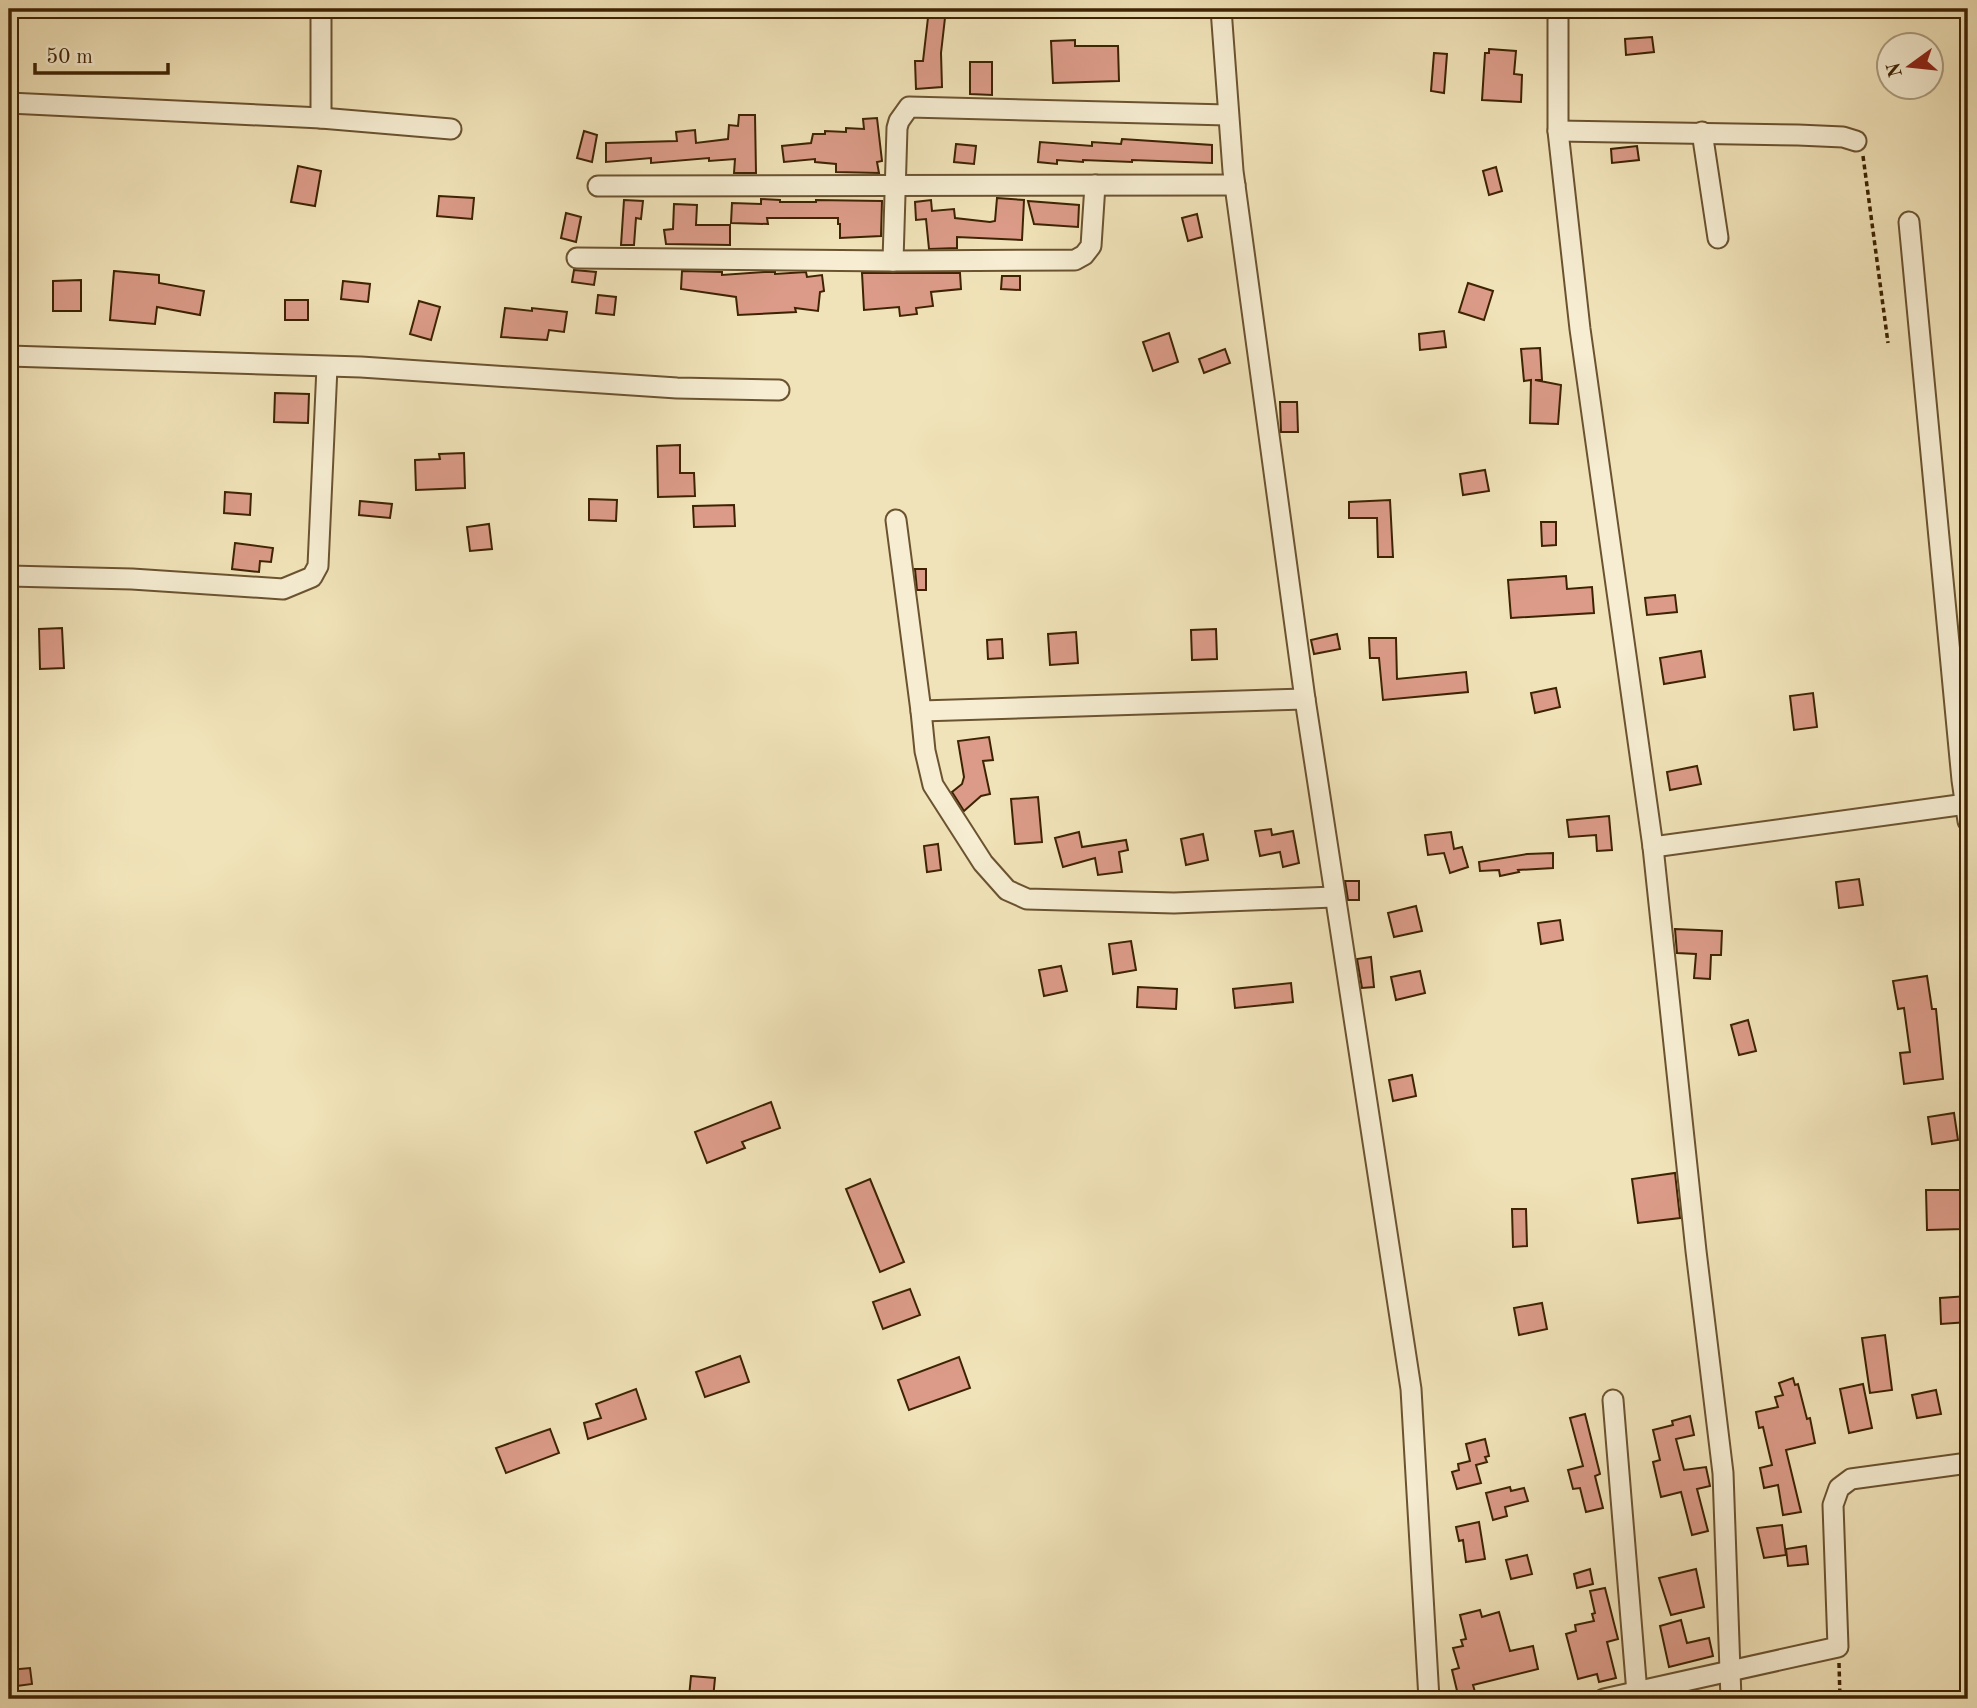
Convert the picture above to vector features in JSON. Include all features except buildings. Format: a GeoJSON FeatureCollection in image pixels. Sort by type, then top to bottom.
{"type":"FeatureCollection","features":[{"type":"Feature","properties":{"kind":"street"},"geometry":{"type":"LineString","coordinates":[[321,9],[321,118]]}},
{"type":"Feature","properties":{"kind":"street"},"geometry":{"type":"LineString","coordinates":[[1221,9],[1235,186],[1305,699],[1411,1389],[1429,1699]]}},
{"type":"Feature","properties":{"kind":"street"},"geometry":{"type":"LineString","coordinates":[[1558,9],[1558,131],[1580,329],[1653,847],[1696,1251],[1723,1473],[1731,1699]]}},
{"type":"Feature","properties":{"kind":"street"},"geometry":{"type":"LineString","coordinates":[[9,103],[321,118],[452,129]]}},
{"type":"Feature","properties":{"kind":"street"},"geometry":{"type":"LineString","coordinates":[[892,261],[897,128],[909,107],[1228,115]]}},
{"type":"Feature","properties":{"kind":"street"},"geometry":{"type":"LineString","coordinates":[[1558,131],[1843,136],[1856,142]]}},
{"type":"Feature","properties":{"kind":"street"},"geometry":{"type":"LineString","coordinates":[[1702,132],[1718,238]]}},
{"type":"Feature","properties":{"kind":"street"},"geometry":{"type":"LineString","coordinates":[[577,258],[1075,260],[1084,256],[1091,246],[1095,185]]}},
{"type":"Feature","properties":{"kind":"street"},"geometry":{"type":"LineString","coordinates":[[598,186],[1235,186]]}},
{"type":"Feature","properties":{"kind":"street"},"geometry":{"type":"LineString","coordinates":[[1653,847],[1967,812],[1909,222]]}},
{"type":"Feature","properties":{"kind":"street"},"geometry":{"type":"LineString","coordinates":[[9,356],[327,367],[677,388],[779,390]]}},
{"type":"Feature","properties":{"kind":"street"},"geometry":{"type":"LineString","coordinates":[[9,576],[132,579],[283,589],[312,577],[318,566],[327,367]]}},
{"type":"Feature","properties":{"kind":"street"},"geometry":{"type":"LineString","coordinates":[[896,520],[925,751],[933,785],[983,863],[1007,890],[1027,899],[1174,903],[1334,897]]}},
{"type":"Feature","properties":{"kind":"street"},"geometry":{"type":"LineString","coordinates":[[921,711],[1305,699]]}},
{"type":"Feature","properties":{"kind":"street"},"geometry":{"type":"LineString","coordinates":[[1613,1400],[1636,1693]]}},
{"type":"Feature","properties":{"kind":"street"},"geometry":{"type":"LineString","coordinates":[[1604,1699],[1838,1647],[1833,1505],[1839,1488],[1852,1479],[1968,1463]]}},
{"type":"Feature","properties":{"kind":"path"},"geometry":{"type":"LineString","coordinates":[[1856,142],[1864,158],[1888,343]]}},
{"type":"Feature","properties":{"kind":"path"},"geometry":{"type":"LineString","coordinates":[[1838,1647],[1840,1699]]}}]}
